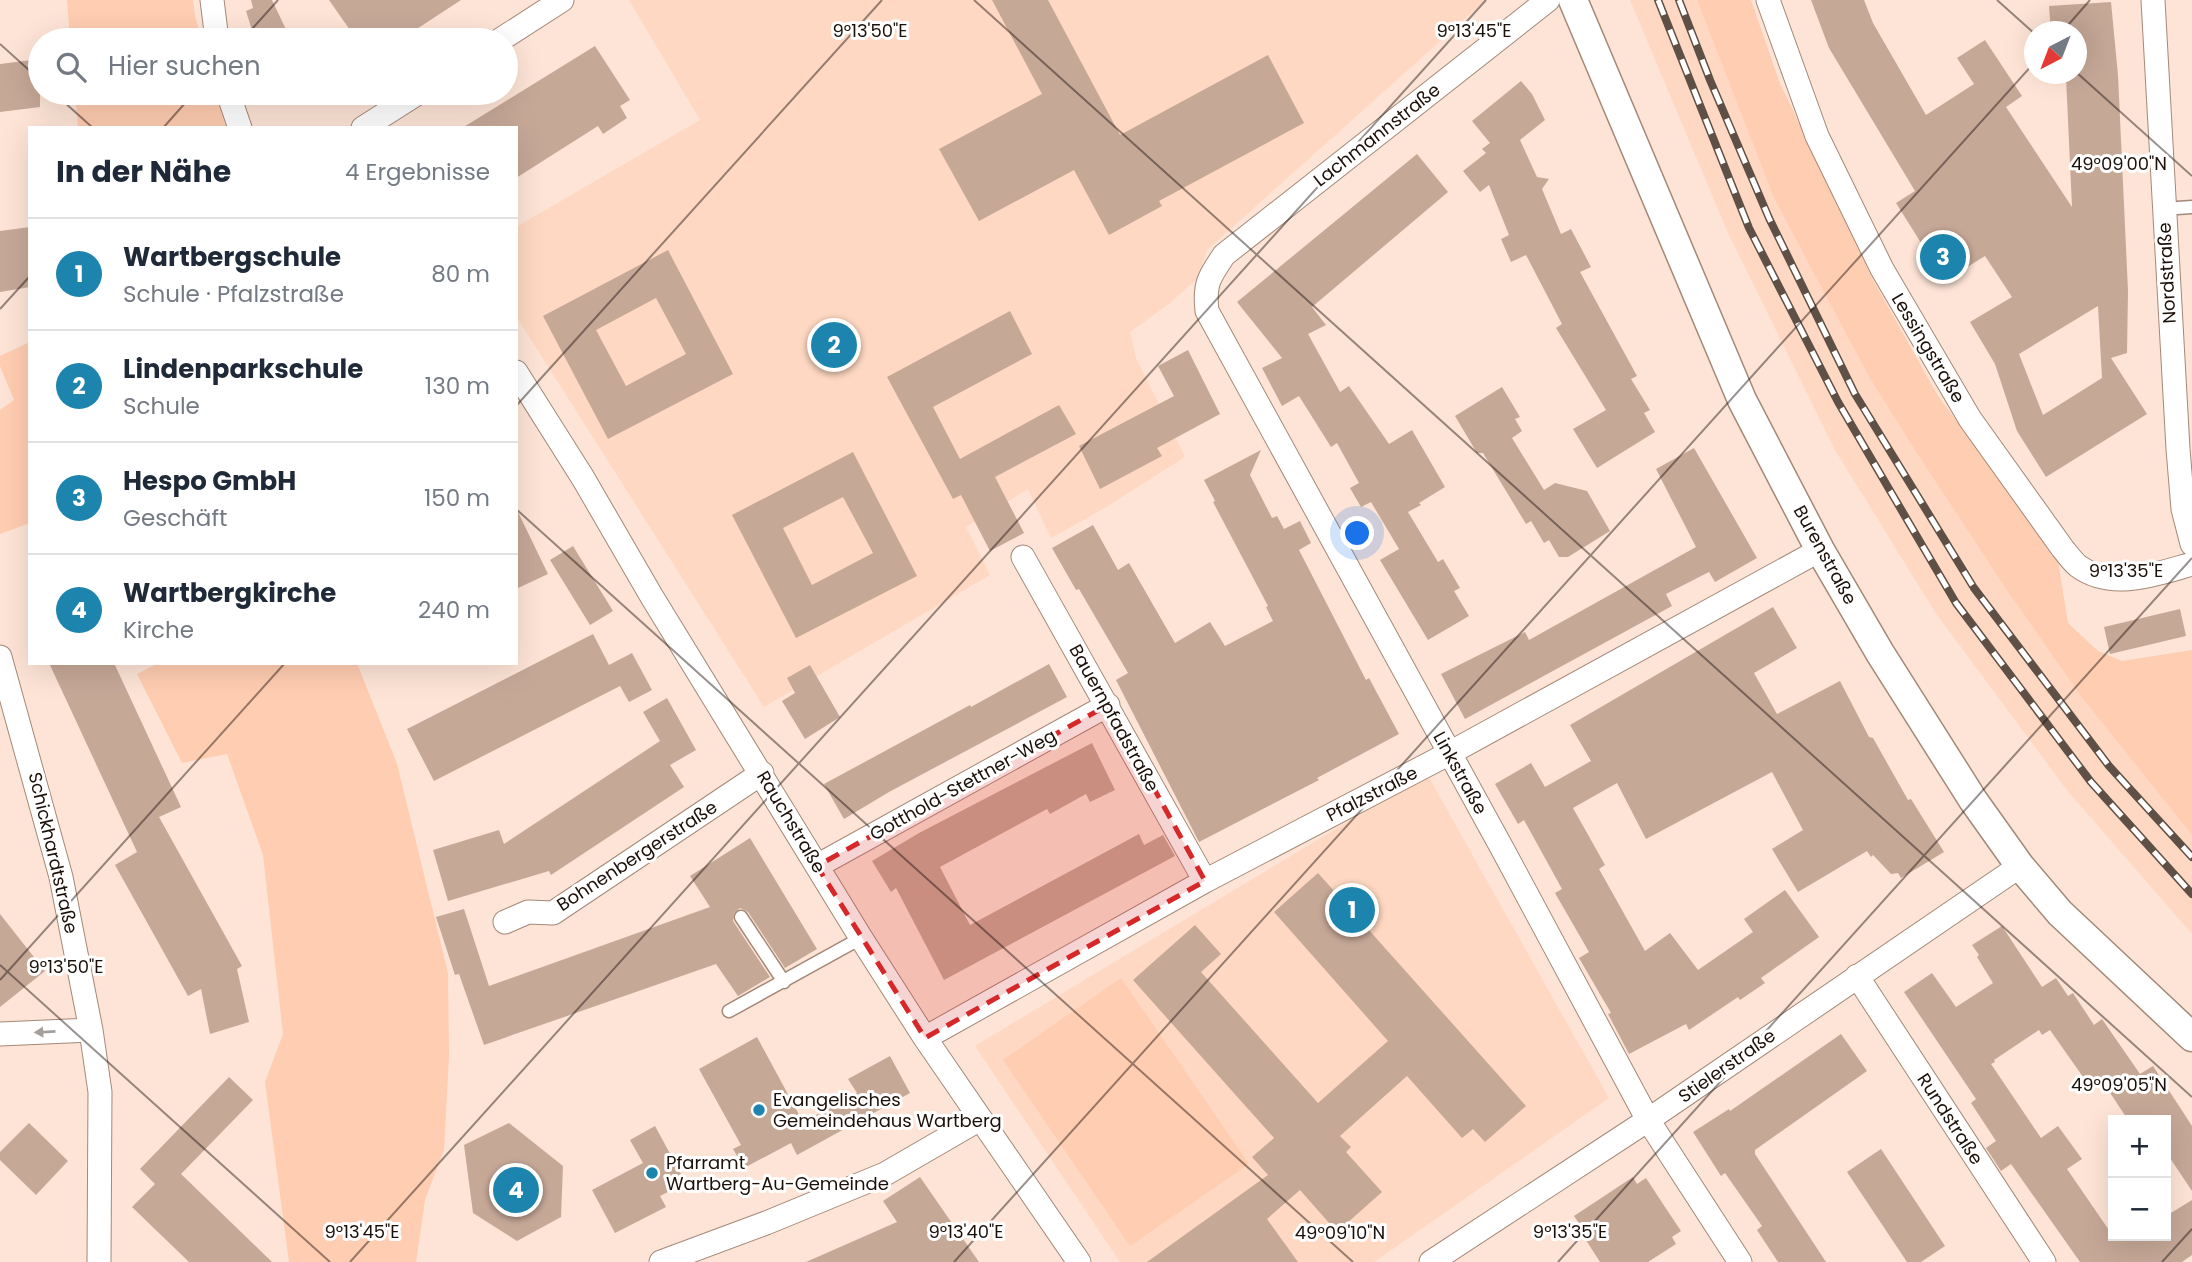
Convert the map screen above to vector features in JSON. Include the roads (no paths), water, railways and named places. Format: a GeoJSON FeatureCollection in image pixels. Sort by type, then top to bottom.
{"type":"FeatureCollection","features":[{"type":"Feature","properties":{"kind":"street"},"geometry":{"type":"LineString","coordinates":[[212,0],[216,28]]}},
{"type":"Feature","properties":{"kind":"street"},"geometry":{"type":"LineString","coordinates":[[518,28],[562,0]]}},
{"type":"Feature","properties":{"kind":"street","name":"Lachmannstraße"},"geometry":{"type":"LineString","coordinates":[[1210,274],[1224,255],[1548,0]]}},
{"type":"Feature","properties":{"kind":"street","name":"Burenstraße"},"geometry":{"type":"LineString","coordinates":[[1573,0],[1742,400],[1820,550],[1880,653],[1973,800],[2020,866],[2060,913],[2192,1037]]}},
{"type":"Feature","properties":{"kind":"street","name":"Lessingstraße"},"geometry":{"type":"LineString","coordinates":[[1768,0],[1817,136],[1882,269],[1970,419],[2063,549],[2078,566],[2095,575],[2133,580],[2192,565]]}},
{"type":"Feature","properties":{"kind":"street","name":"Nordstraße"},"geometry":{"type":"LineString","coordinates":[[2153,0],[2179,461],[2183,509],[2192,544]]}},
{"type":"Feature","properties":{"kind":"street"},"geometry":{"type":"LineString","coordinates":[[232,105],[239,126]]}},
{"type":"Feature","properties":{"kind":"street"},"geometry":{"type":"LineString","coordinates":[[368,126],[400,105]]}},
{"type":"Feature","properties":{"kind":"street","name":"Linkstraße"},"geometry":{"type":"LineString","coordinates":[[1210,274],[1205,289],[1206,311],[1503,850],[1648,1120],[1740,1262]]}},
{"type":"Feature","properties":{"kind":"street","name":"Rauchstraße"},"geometry":{"type":"LineString","coordinates":[[518,375],[861,938],[925,1038],[1079,1262]]}},
{"type":"Feature","properties":{"kind":"street","name":"Pfalzstraße"},"geometry":{"type":"LineString","coordinates":[[925,1038],[1205,881],[1448,754],[1820,550]]}},
{"type":"Feature","properties":{"kind":"street","name":"Bauernpfadstraße"},"geometry":{"type":"LineString","coordinates":[[1023,556],[1205,881]]}},
{"type":"Feature","properties":{"kind":"street","name":"Schickhardtstraße"},"geometry":{"type":"LineString","coordinates":[[0,657],[61,877],[91,1030],[100,1092],[99,1262]]}},
{"type":"Feature","properties":{"kind":"street","name":"Gotthold-Stettner-Weg"},"geometry":{"type":"LineString","coordinates":[[817,866],[1108,705]]}},
{"type":"Feature","properties":{"kind":"street","name":"Bohnenbergerstraße"},"geometry":{"type":"LineString","coordinates":[[505,922],[528,912],[553,913],[762,773]]}},
{"type":"Feature","properties":{"kind":"street","name":"Stielerstraße"},"geometry":{"type":"LineString","coordinates":[[1431,1262],[1648,1120],[2020,866]]}},
{"type":"Feature","properties":{"kind":"street","name":"Rundstraße"},"geometry":{"type":"LineString","coordinates":[[1857,976],[2044,1262]]}},
{"type":"Feature","properties":{"kind":"street"},"geometry":{"type":"LineString","coordinates":[[0,1034],[91,1030]]}},
{"type":"Feature","properties":{"kind":"street"},"geometry":{"type":"LineString","coordinates":[[661,1262],[885,1174],[980,1119]]}},
{"type":"Feature","properties":{"kind":"lane"},"geometry":{"type":"LineString","coordinates":[[2163,209],[2192,207]]}},
{"type":"Feature","properties":{"kind":"lane"},"geometry":{"type":"LineString","coordinates":[[741,917],[784,982]]}},
{"type":"Feature","properties":{"kind":"lane"},"geometry":{"type":"LineString","coordinates":[[729,1011],[861,938]]}},
{"type":"Feature","properties":{"kind":"railway"},"geometry":{"type":"LineString","coordinates":[[1658,0],[1749,228],[1838,402],[1956,603],[2091,782],[2192,894]]}},
{"type":"Feature","properties":{"kind":"railway"},"geometry":{"type":"LineString","coordinates":[[1679,0],[1769,218],[1855,394],[1974,588],[2109,766],[2192,857]]}},
{"type":"Feature","properties":{"kind":"place","name":"Hespo GmbH"},"geometry":{"type":"Point","coordinates":[1943,257]}},
{"type":"Feature","properties":{"kind":"place","name":"Lindenparkschule"},"geometry":{"type":"Point","coordinates":[834,345]}},
{"type":"Feature","properties":{"kind":"place","name":"Wartbergschule"},"geometry":{"type":"Point","coordinates":[1352,910]}},
{"type":"Feature","properties":{"kind":"place","name":"Evangelisches Gemeindehaus Wartberg"},"geometry":{"type":"Point","coordinates":[759,1110]}},
{"type":"Feature","properties":{"kind":"place","name":"Pfarramt Wartberg-Au-Gemeinde"},"geometry":{"type":"Point","coordinates":[652,1173]}},
{"type":"Feature","properties":{"kind":"place","name":"Wartbergkirche"},"geometry":{"type":"Point","coordinates":[516,1190]}}]}
